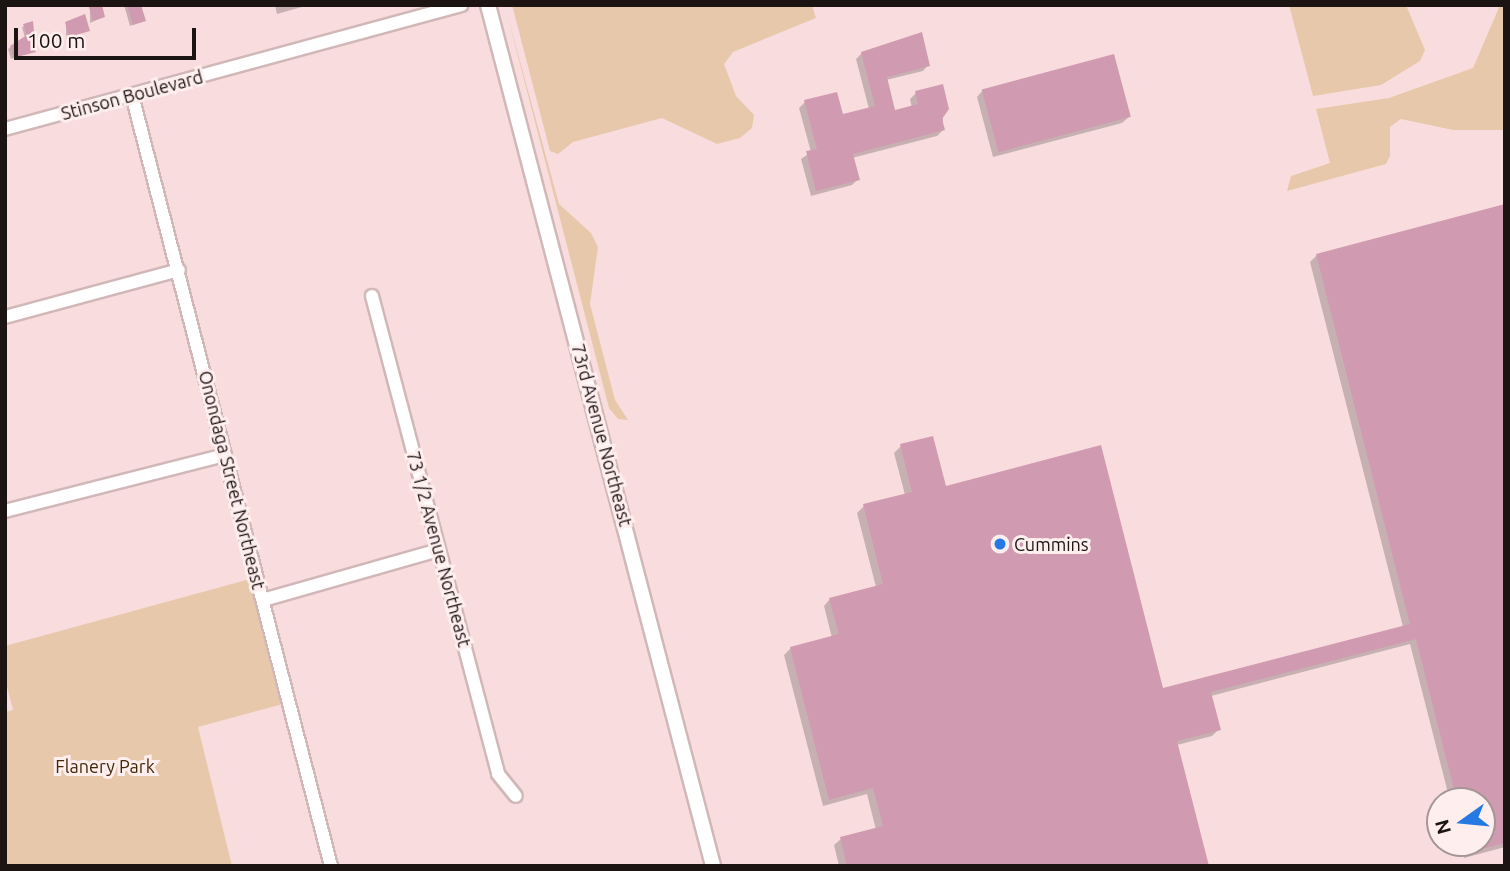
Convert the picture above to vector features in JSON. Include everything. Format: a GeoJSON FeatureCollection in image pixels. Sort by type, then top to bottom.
{"type":"FeatureCollection","features":[{"type":"Feature","properties":{"kind":"street","name":"Stinson Boulevard"},"geometry":{"type":"LineString","coordinates":[[5,130],[461,5]]}},
{"type":"Feature","properties":{"kind":"street","name":"73rd Avenue Northeast"},"geometry":{"type":"LineString","coordinates":[[488,5],[713,866]]}},
{"type":"Feature","properties":{"kind":"street","name":"Onondaga Street Northeast"},"geometry":{"type":"LineString","coordinates":[[132,95],[180,270],[331,866]]}},
{"type":"Feature","properties":{"kind":"street"},"geometry":{"type":"LineString","coordinates":[[5,317],[180,270]]}},
{"type":"Feature","properties":{"kind":"street","name":"73 1/2 Avenue Northeast"},"geometry":{"type":"LineString","coordinates":[[373,296],[498,774],[516,796]]}},
{"type":"Feature","properties":{"kind":"street"},"geometry":{"type":"LineString","coordinates":[[5,511],[225,455]]}},
{"type":"Feature","properties":{"kind":"street"},"geometry":{"type":"LineString","coordinates":[[263,600],[439,550]]}},
{"type":"Feature","properties":{"kind":"green space"},"geometry":{"type":"Polygon","coordinates":[[[512,5],[812,5],[816,18],[733,52],[724,64],[736,96],[754,115],[752,128],[740,138],[717,144],[662,118],[573,142],[558,154],[550,151],[512,5]]]}},
{"type":"Feature","properties":{"kind":"green space"},"geometry":{"type":"Polygon","coordinates":[[[1289,5],[1406,5],[1425,50],[1420,61],[1381,85],[1313,96],[1289,5]]]}},
{"type":"Feature","properties":{"kind":"green space"},"geometry":{"type":"Polygon","coordinates":[[[1500,5],[1505,5],[1505,130],[1453,130],[1401,119],[1390,127],[1390,156],[1386,164],[1287,191],[1291,176],[1330,163],[1316,109],[1389,98],[1473,68],[1500,5]]]}},
{"type":"Feature","properties":{"kind":"green space"},"geometry":{"type":"Polygon","coordinates":[[[506,10],[559,204],[591,233],[598,247],[590,304],[615,400],[628,420],[618,419],[609,408],[506,10]]]}},
{"type":"Feature","properties":{"kind":"green space","name":"Flanery Park"},"geometry":{"type":"Polygon","coordinates":[[[250,579],[283,704],[198,727],[232,866],[5,866],[5,712],[13,710],[5,679],[5,646],[250,579]]]}},
{"type":"Feature","properties":{"kind":"building"},"geometry":{"type":"Polygon","coordinates":[[[102,5],[105,17],[93,21],[89,7],[102,5]]]}},
{"type":"Feature","properties":{"kind":"building"},"geometry":{"type":"Polygon","coordinates":[[[127,5],[141,5],[146,21],[133,25],[127,5]]]}},
{"type":"Feature","properties":{"kind":"building"},"geometry":{"type":"Polygon","coordinates":[[[85,14],[90,31],[69,37],[65,22],[85,14]]]}},
{"type":"Feature","properties":{"kind":"building"},"geometry":{"type":"Polygon","coordinates":[[[33,21],[36,52],[13,58],[10,46],[27,35],[23,24],[33,21]]]}},
{"type":"Feature","properties":{"kind":"building"},"geometry":{"type":"Polygon","coordinates":[[[922,32],[930,66],[887,77],[895,110],[918,104],[915,91],[943,84],[949,109],[942,119],[945,130],[853,154],[860,180],[816,191],[806,151],[817,149],[804,100],[837,92],[843,114],[875,106],[861,52],[922,32]]]}},
{"type":"Feature","properties":{"kind":"building"},"geometry":{"type":"Polygon","coordinates":[[[1114,54],[1131,117],[998,152],[982,89],[1114,54]]]}},
{"type":"Feature","properties":{"kind":"building","name":"Cummins"},"geometry":{"type":"Polygon","coordinates":[[[1505,204],[1505,843],[1496,845],[1496,787],[1453,787],[1416,639],[1211,692],[1221,730],[1177,741],[1209,866],[847,866],[840,837],[883,826],[873,788],[829,800],[790,647],[839,634],[829,598],[883,584],[863,504],[912,492],[900,444],[933,436],[946,486],[1101,445],[1163,688],[1410,624],[1316,254],[1505,204]]]}},
{"type":"Feature","properties":{"kind":"place","name":"Cummins"},"geometry":{"type":"Point","coordinates":[1000,544]}}]}
